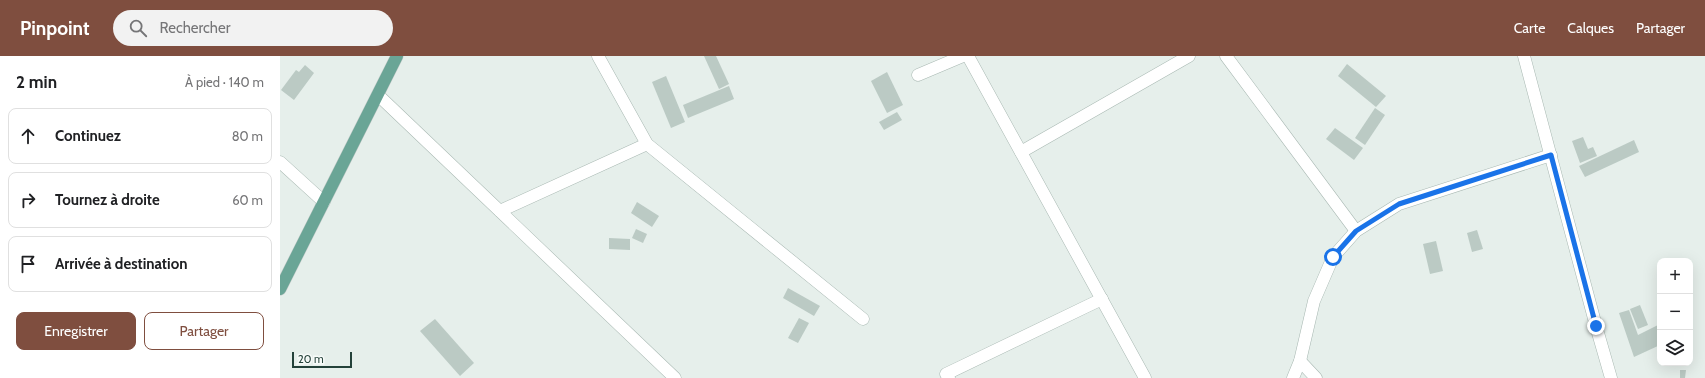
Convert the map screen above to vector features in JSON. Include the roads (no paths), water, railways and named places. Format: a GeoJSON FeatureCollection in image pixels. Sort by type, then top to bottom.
{"type":"FeatureCollection","features":[{"type":"Feature","properties":{"kind":"main road"},"geometry":{"type":"LineString","coordinates":[[280,289],[397,56]]}},
{"type":"Feature","properties":{"kind":"street"},"geometry":{"type":"LineString","coordinates":[[598,56],[647,144],[863,318]]}},
{"type":"Feature","properties":{"kind":"street"},"geometry":{"type":"LineString","coordinates":[[918,75],[963,56]]}},
{"type":"Feature","properties":{"kind":"street"},"geometry":{"type":"LineString","coordinates":[[968,56],[1145,378]]}},
{"type":"Feature","properties":{"kind":"street"},"geometry":{"type":"LineString","coordinates":[[1021,152],[1189,56]]}},
{"type":"Feature","properties":{"kind":"street"},"geometry":{"type":"LineString","coordinates":[[1226,56],[1356,231]]}},
{"type":"Feature","properties":{"kind":"street"},"geometry":{"type":"LineString","coordinates":[[1524,56],[1611,378]]}},
{"type":"Feature","properties":{"kind":"street"},"geometry":{"type":"LineString","coordinates":[[378,95],[675,378]]}},
{"type":"Feature","properties":{"kind":"street"},"geometry":{"type":"LineString","coordinates":[[500,211],[647,144]]}},
{"type":"Feature","properties":{"kind":"street"},"geometry":{"type":"LineString","coordinates":[[1293,378],[1300,361],[1314,301],[1333,257],[1356,231],[1399,204],[1551,155]]}},
{"type":"Feature","properties":{"kind":"street"},"geometry":{"type":"LineString","coordinates":[[280,162],[324,202]]}},
{"type":"Feature","properties":{"kind":"street"},"geometry":{"type":"LineString","coordinates":[[949,378],[946,374],[1102,299]]}},
{"type":"Feature","properties":{"kind":"street"},"geometry":{"type":"LineString","coordinates":[[1300,361],[1316,378]]}}]}
